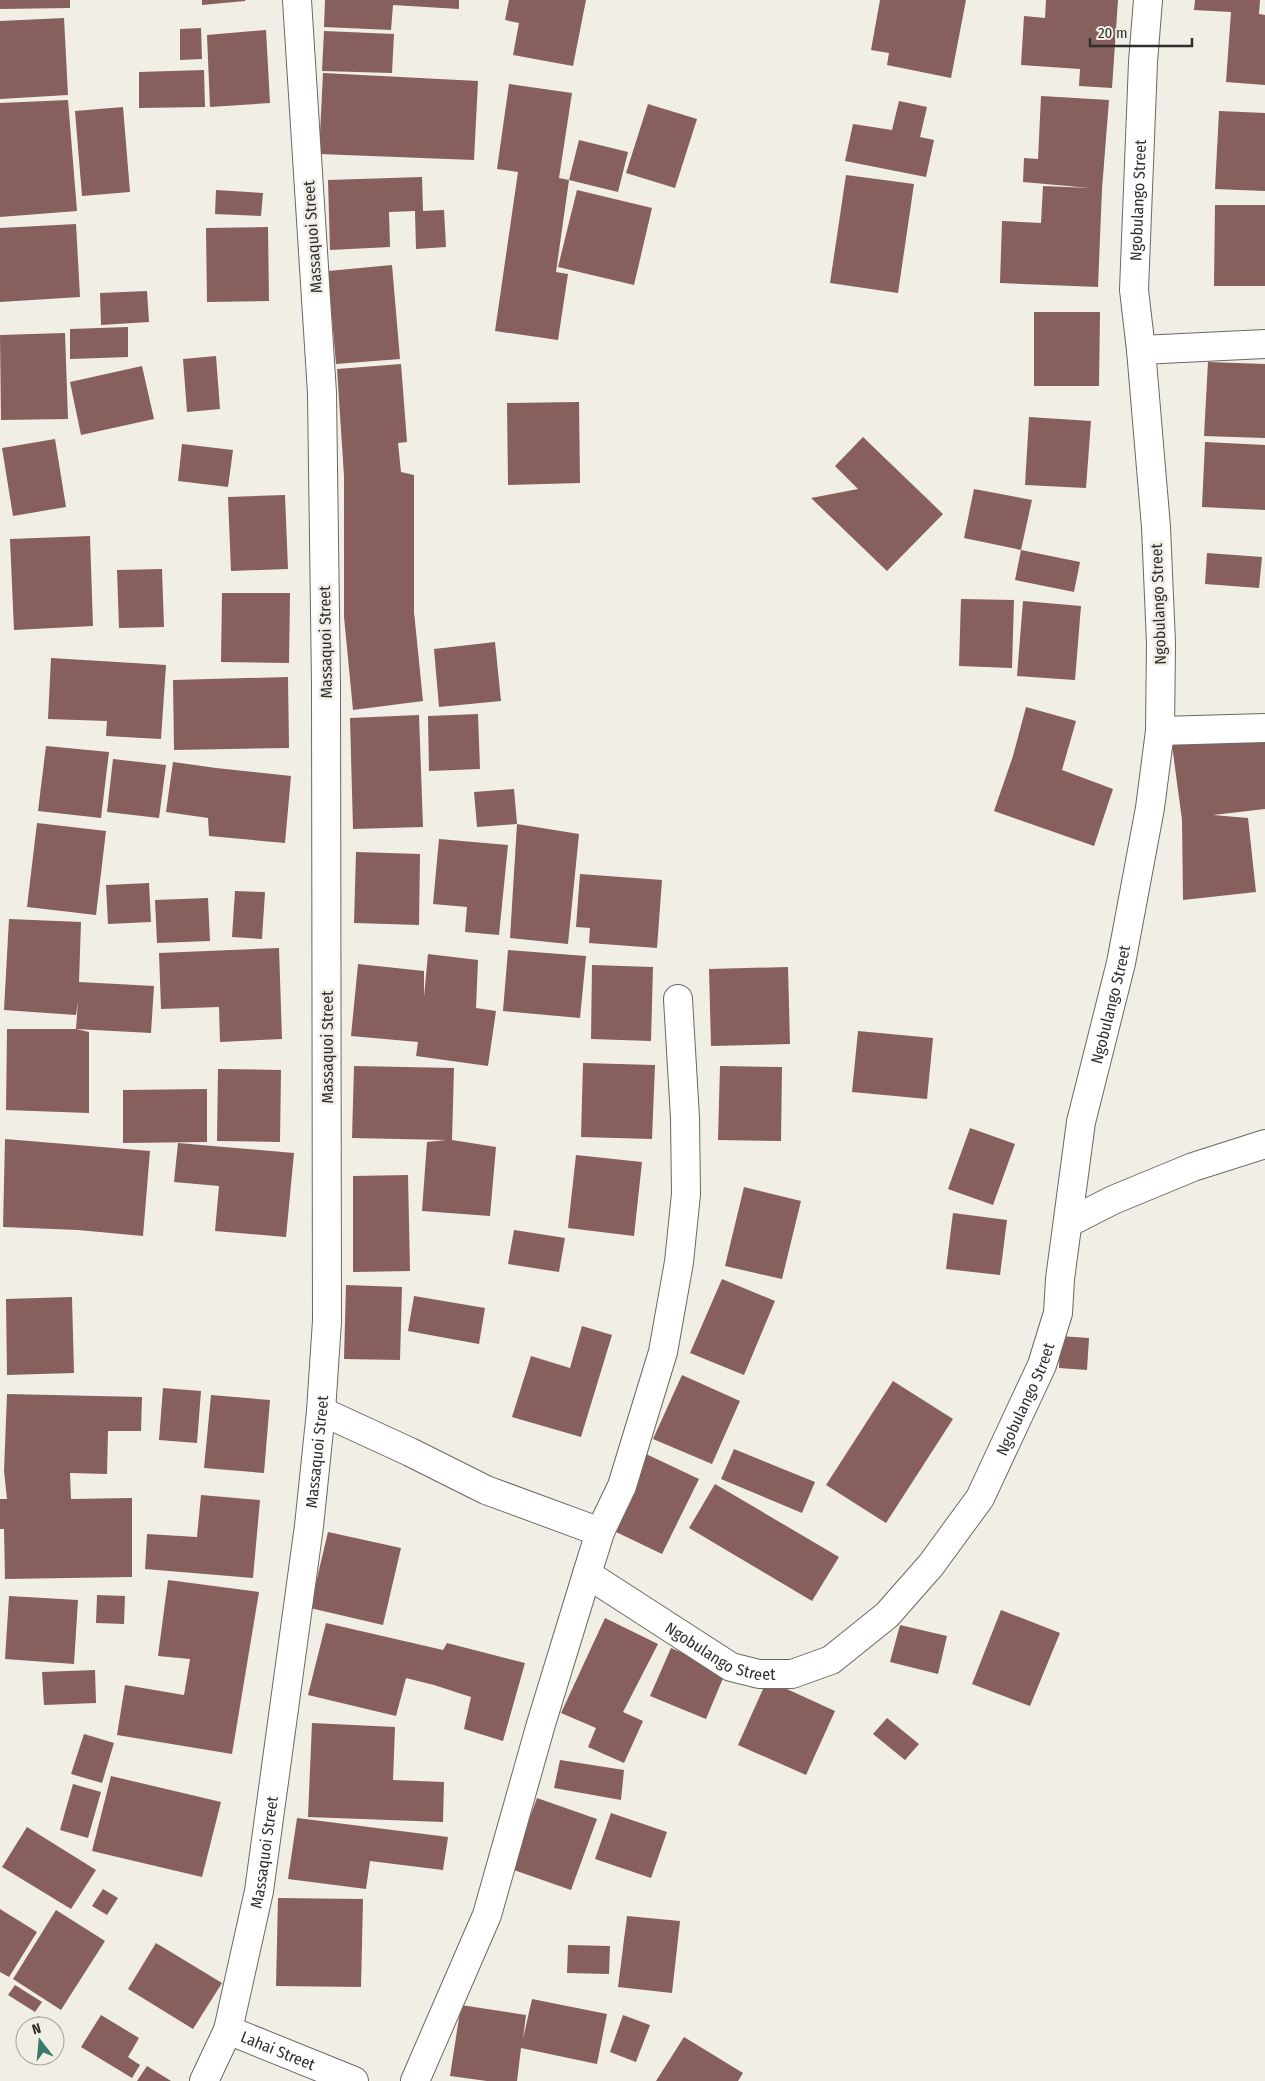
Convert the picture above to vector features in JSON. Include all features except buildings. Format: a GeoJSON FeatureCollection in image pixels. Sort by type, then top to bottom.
{"type":"FeatureCollection","features":[{"type":"Feature","properties":{"kind":"street","name":"Massaquoi Street"},"geometry":{"type":"LineString","coordinates":[[204,2081],[228,2030],[259,1891],[308,1536],[321,1412],[327,1320],[326,715],[322,393],[296,0]]}},
{"type":"Feature","properties":{"kind":"street","name":"Ngobulango Street"},"geometry":{"type":"LineString","coordinates":[[587,1574],[731,1666],[759,1674],[792,1674],[831,1660],[887,1616],[931,1565],[980,1498],[1042,1365],[1058,1313],[1081,1122],[1121,963],[1150,808],[1160,731],[1160,642],[1156,537],[1141,350],[1134,290],[1143,62],[1148,0]]}},
{"type":"Feature","properties":{"kind":"street"},"geometry":{"type":"LineString","coordinates":[[1141,350],[1265,344]]}},
{"type":"Feature","properties":{"kind":"street"},"geometry":{"type":"LineString","coordinates":[[1160,731],[1265,728]]}},
{"type":"Feature","properties":{"kind":"street"},"geometry":{"type":"LineString","coordinates":[[415,2081],[487,1915],[541,1724],[600,1532],[622,1486],[663,1352],[679,1262],[686,1185],[685,1118],[678,999]]}},
{"type":"Feature","properties":{"kind":"street"},"geometry":{"type":"LineString","coordinates":[[1068,1223],[1113,1200],[1193,1167],[1265,1144]]}},
{"type":"Feature","properties":{"kind":"street"},"geometry":{"type":"LineString","coordinates":[[321,1412],[410,1452],[486,1490],[600,1532]]}},
{"type":"Feature","properties":{"kind":"street","name":"Lahai Street"},"geometry":{"type":"LineString","coordinates":[[228,2030],[354,2081]]}}]}
